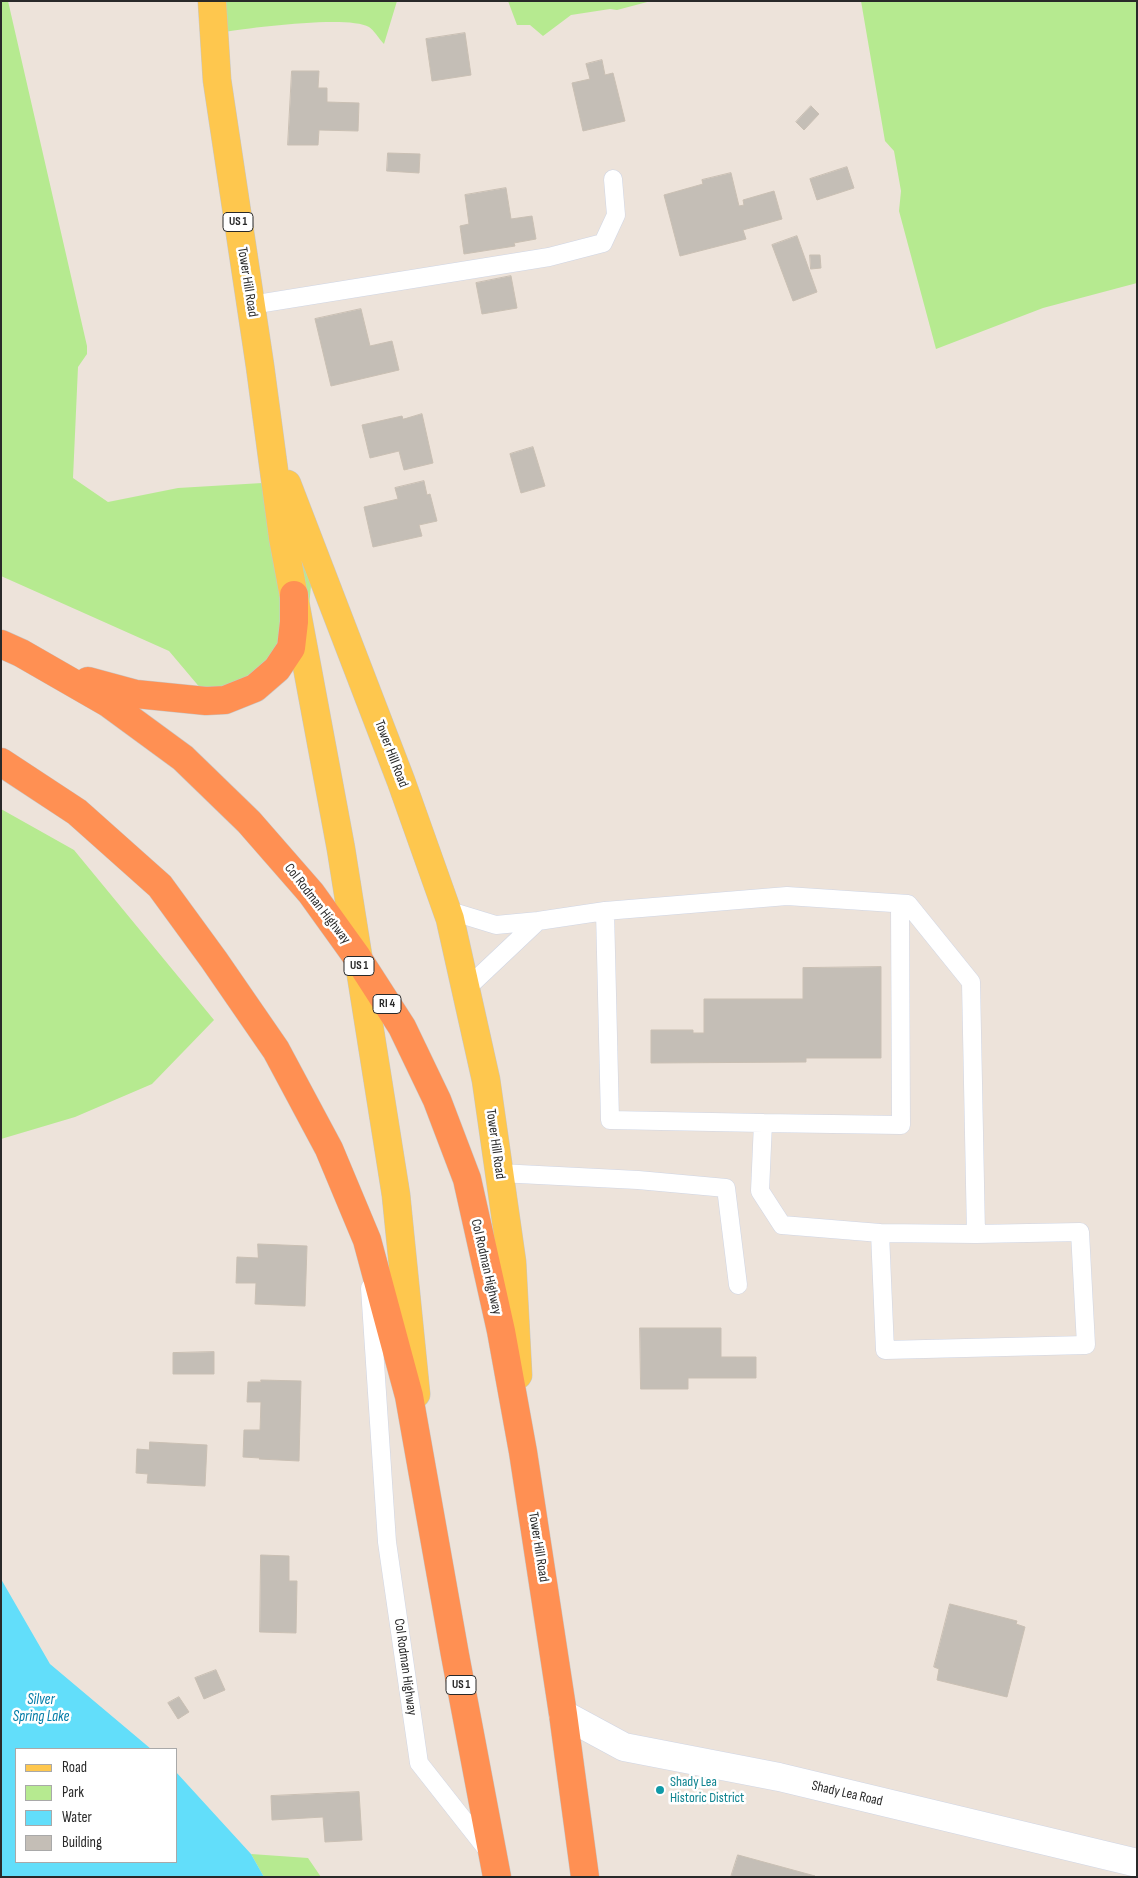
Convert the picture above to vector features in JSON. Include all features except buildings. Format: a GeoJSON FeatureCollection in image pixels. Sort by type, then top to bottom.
{"type":"FeatureCollection","features":[{"type":"Feature","properties":{"kind":"highway"},"geometry":{"type":"LineString","coordinates":[[57,673],[136,694],[206,701],[225,700],[255,688],[277,669],[285,659],[291,648],[294,622],[294,595]]}},
{"type":"Feature","properties":{"kind":"highway","name":"Col Rodman Highway"},"geometry":{"type":"LineString","coordinates":[[1,644],[21,653],[108,703],[183,758],[249,822],[311,893],[357,958],[402,1027],[437,1100],[467,1179],[501,1331],[523,1452]]}},
{"type":"Feature","properties":{"kind":"highway","name":"Col Rodman Highway"},"geometry":{"type":"LineString","coordinates":[[1,762],[77,812],[160,886],[276,1050],[329,1149],[367,1240],[409,1396],[427,1492]]}},
{"type":"Feature","properties":{"kind":"highway","name":"Tower Hill Road"},"geometry":{"type":"LineString","coordinates":[[523,1452],[563,1714],[585,1877]]}},
{"type":"Feature","properties":{"kind":"highway","name":"Tower Hill Road"},"geometry":{"type":"LineString","coordinates":[[427,1492],[455,1656],[495,1868]]}},
{"type":"Feature","properties":{"kind":"main road","name":"Tower Hill Road"},"geometry":{"type":"LineString","coordinates":[[212,1],[217,80],[272,443],[284,538],[341,849],[396,1195],[427,1492]]}},
{"type":"Feature","properties":{"kind":"main road","name":"Tower Hill Road"},"geometry":{"type":"LineString","coordinates":[[272,443],[401,781],[447,910],[486,1080],[512,1262],[523,1452]]}},
{"type":"Feature","properties":{"kind":"street","name":"Shady Lea Road"},"geometry":{"type":"LineString","coordinates":[[563,1714],[624,1747],[779,1777],[1137,1863]]}},
{"type":"Feature","properties":{"kind":"lane"},"geometry":{"type":"LineString","coordinates":[[251,305],[549,257],[603,244],[616,215],[613,179]]}},
{"type":"Feature","properties":{"kind":"lane"},"geometry":{"type":"LineString","coordinates":[[447,910],[496,924],[538,921],[605,911],[786,896],[908,904],[971,982],[976,1234]]}},
{"type":"Feature","properties":{"kind":"lane"},"geometry":{"type":"LineString","coordinates":[[605,911],[610,1120],[901,1125],[900,904]]}},
{"type":"Feature","properties":{"kind":"lane"},"geometry":{"type":"LineString","coordinates":[[466,989],[538,921]]}},
{"type":"Feature","properties":{"kind":"lane"},"geometry":{"type":"LineString","coordinates":[[763,1123],[760,1191],[782,1225],[880,1233],[1080,1232],[1086,1345],[885,1350],[880,1233]]}},
{"type":"Feature","properties":{"kind":"lane"},"geometry":{"type":"LineString","coordinates":[[499,1174],[638,1180],[726,1188],[738,1285]]}},
{"type":"Feature","properties":{"kind":"lane","name":"Col Rodman Highway"},"geometry":{"type":"LineString","coordinates":[[367,1240],[387,1542],[419,1763],[495,1868]]}},
{"type":"Feature","properties":{"kind":"green space"},"geometry":{"type":"Polygon","coordinates":[[[1,1],[8,1],[87,346],[87,354],[78,367],[73,478],[108,502],[178,488],[296,481],[311,585],[308,619],[291,660],[207,696],[169,651],[1,576],[1,1]]]}},
{"type":"Feature","properties":{"kind":"green space"},"geometry":{"type":"Polygon","coordinates":[[[219,1],[397,1],[384,44],[369,27],[341,22],[298,23],[224,32],[219,1]]]}},
{"type":"Feature","properties":{"kind":"green space"},"geometry":{"type":"Polygon","coordinates":[[[508,1],[651,1],[617,10],[610,9],[571,15],[543,36],[530,25],[517,25],[508,1]]]}},
{"type":"Feature","properties":{"kind":"green space"},"geometry":{"type":"Polygon","coordinates":[[[861,1],[1137,1],[1137,283],[1043,308],[936,349],[899,211],[901,191],[894,151],[885,141],[861,1]]]}},
{"type":"Feature","properties":{"kind":"green space"},"geometry":{"type":"Polygon","coordinates":[[[1,809],[74,850],[214,1020],[152,1084],[75,1117],[1,1139],[1,809]]]}},
{"type":"Feature","properties":{"kind":"green space"},"geometry":{"type":"Polygon","coordinates":[[[251,1854],[308,1858],[321,1877],[264,1877],[251,1854]]]}},
{"type":"Feature","properties":{"kind":"water","name":"Silver Spring Lake"},"geometry":{"type":"Polygon","coordinates":[[[1,1579],[50,1664],[150,1748],[15,1748],[15,1863],[178,1863],[178,1774],[251,1854],[264,1877],[1,1877],[1,1579]]]}},
{"type":"Feature","properties":{"kind":"place","name":"Shady Lea Historic District"},"geometry":{"type":"Point","coordinates":[660,1790]}}]}
